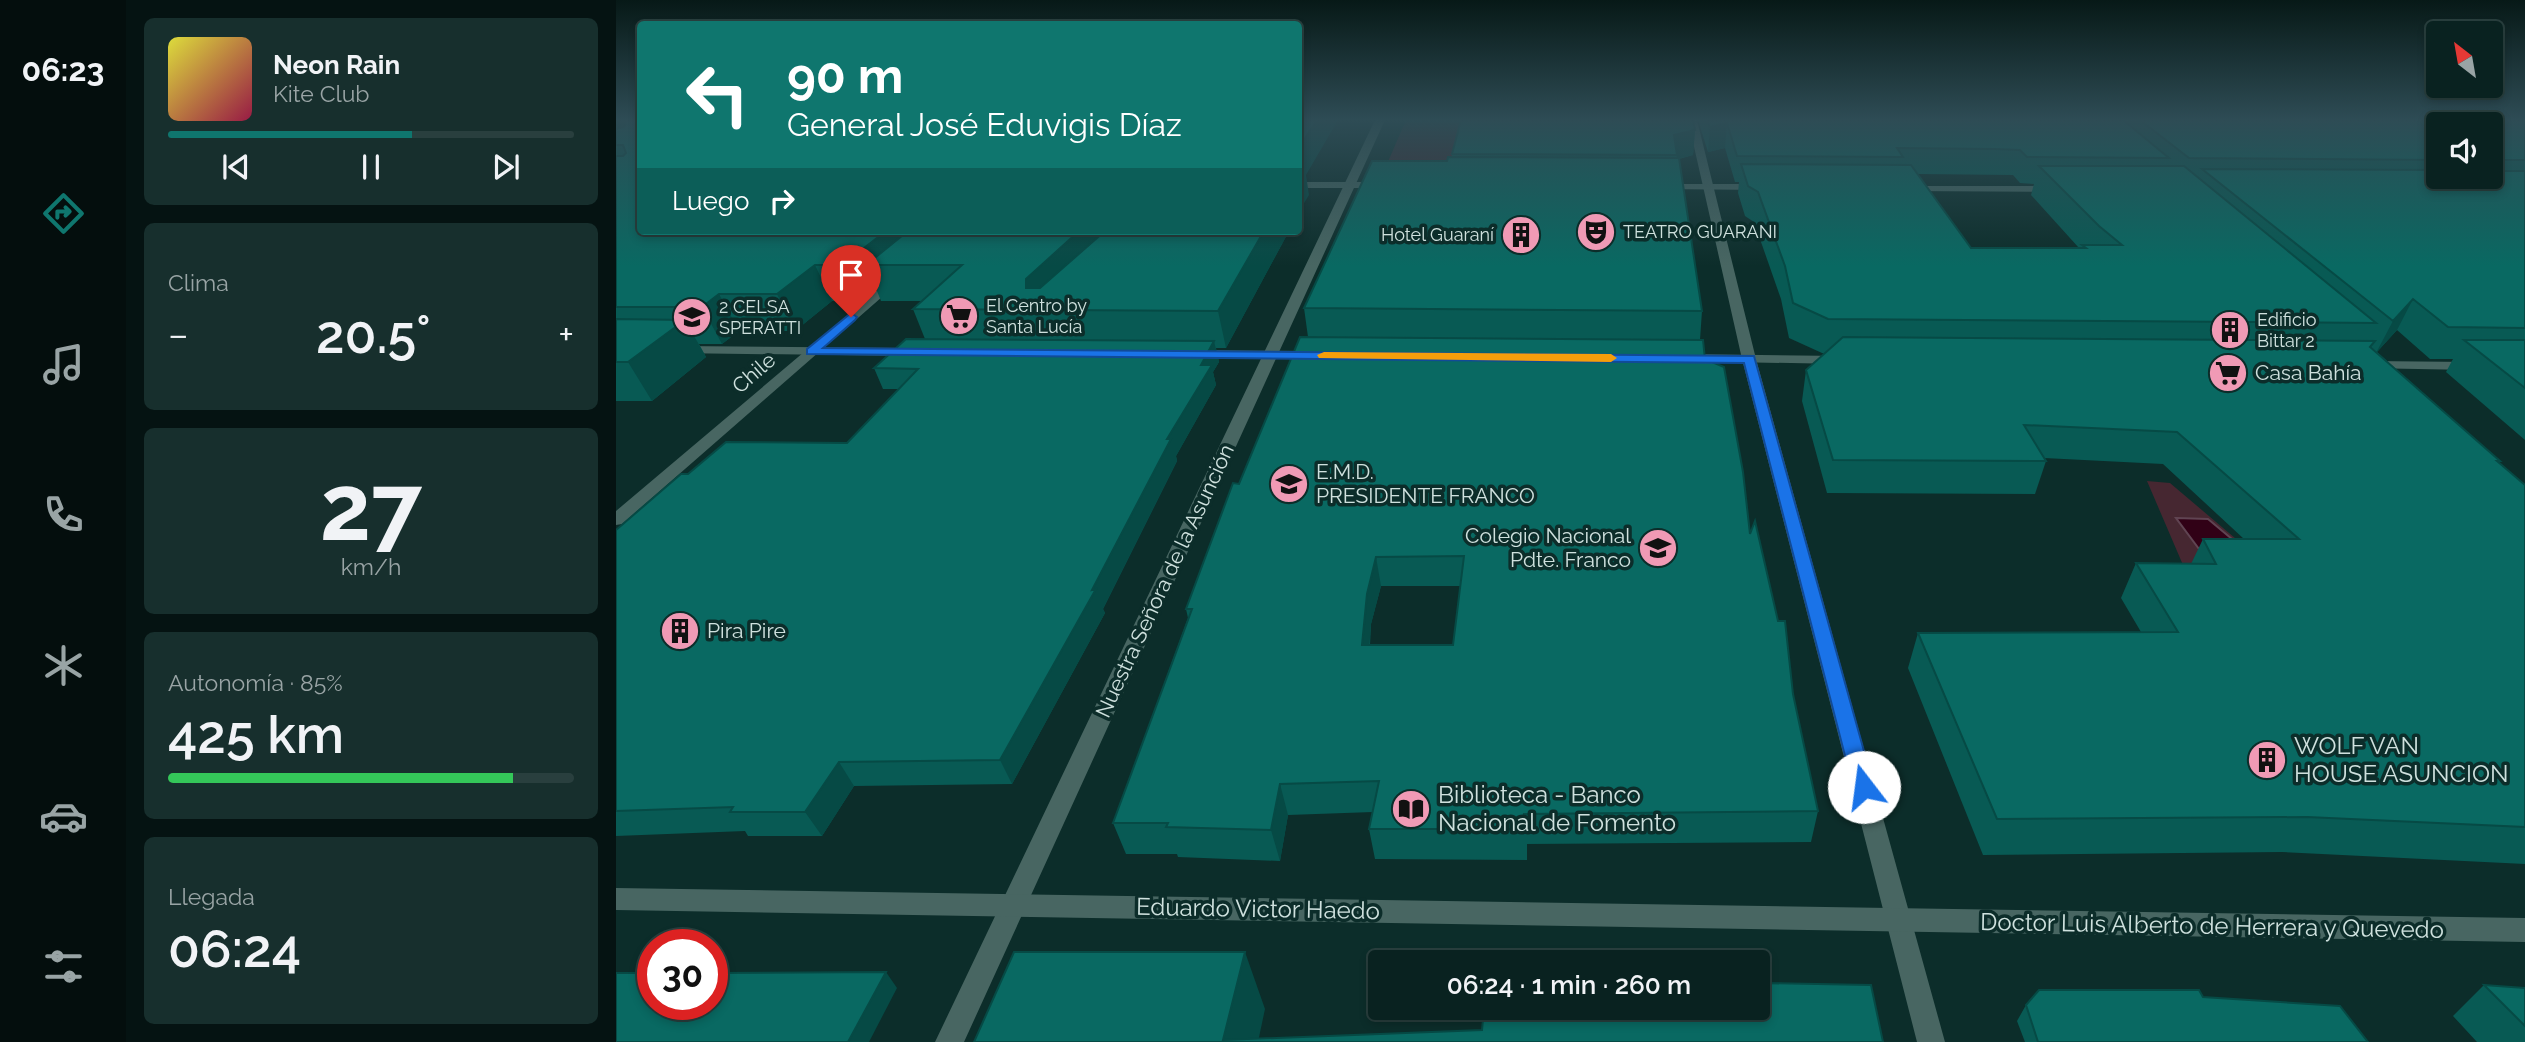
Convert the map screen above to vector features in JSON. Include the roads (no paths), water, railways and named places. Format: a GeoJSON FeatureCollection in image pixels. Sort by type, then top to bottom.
{"type":"FeatureCollection","features":[{"type":"Feature","properties":{"kind":"street","name":"Nuestra Señora de la Asunción"},"geometry":{"type":"LineString","coordinates":[[949,1042],[1358,169]]}},
{"type":"Feature","properties":{"kind":"street"},"geometry":{"type":"LineString","coordinates":[[1704,169],[1749,359],[1931,1042]]}},
{"type":"Feature","properties":{"kind":"street"},"geometry":{"type":"LineString","coordinates":[[1302,185],[1391,185]]}},
{"type":"Feature","properties":{"kind":"street"},"geometry":{"type":"LineString","coordinates":[[1653,186],[1777,187]]}},
{"type":"Feature","properties":{"kind":"street"},"geometry":{"type":"LineString","coordinates":[[1887,188],[2066,189]]}},
{"type":"Feature","properties":{"kind":"street","name":"Chile"},"geometry":{"type":"LineString","coordinates":[[616,520],[901,274]]}},
{"type":"Feature","properties":{"kind":"street"},"geometry":{"type":"LineString","coordinates":[[2359,348],[2400,383]]}},
{"type":"Feature","properties":{"kind":"street"},"geometry":{"type":"LineString","coordinates":[[658,350],[922,352]]}},
{"type":"Feature","properties":{"kind":"street"},"geometry":{"type":"LineString","coordinates":[[1173,354],[1325,355]]}},
{"type":"Feature","properties":{"kind":"street"},"geometry":{"type":"LineString","coordinates":[[1667,358],[1861,360]]}},
{"type":"Feature","properties":{"kind":"street"},"geometry":{"type":"LineString","coordinates":[[2351,365],[2485,366]]}},
{"type":"Feature","properties":{"kind":"street","name":"Eduardo Victor Haedo"},"geometry":{"type":"LineString","coordinates":[[616,900],[1899,921]]}},
{"type":"Feature","properties":{"kind":"street","name":"Doctor Luis Alberto de Herrera y Quevedo"},"geometry":{"type":"LineString","coordinates":[[1899,921],[2525,930]]}},
{"type":"Feature","properties":{"kind":"place","name":"TEATRO GUARANI"},"geometry":{"type":"Point","coordinates":[1596,232]}},
{"type":"Feature","properties":{"kind":"place","name":"Hotel Guaraní"},"geometry":{"type":"Point","coordinates":[1521,235]}},
{"type":"Feature","properties":{"kind":"place","name":"El Centro by Santa Lucía"},"geometry":{"type":"Point","coordinates":[959,316]}},
{"type":"Feature","properties":{"kind":"place","name":"2 CELSA SPERATTI"},"geometry":{"type":"Point","coordinates":[692,317]}},
{"type":"Feature","properties":{"kind":"place","name":"Edificio Bittar 2"},"geometry":{"type":"Point","coordinates":[2230,330]}},
{"type":"Feature","properties":{"kind":"place","name":"Casa Bahía"},"geometry":{"type":"Point","coordinates":[2228,373]}},
{"type":"Feature","properties":{"kind":"place","name":"E.M.D. PRESIDENTE FRANCO"},"geometry":{"type":"Point","coordinates":[1289,484]}},
{"type":"Feature","properties":{"kind":"place","name":"Colegio Nacional Pdte. Franco"},"geometry":{"type":"Point","coordinates":[1658,548]}},
{"type":"Feature","properties":{"kind":"place","name":"Pira Pire"},"geometry":{"type":"Point","coordinates":[680,631]}},
{"type":"Feature","properties":{"kind":"place","name":"WOLF VAN HOUSE ASUNCION"},"geometry":{"type":"Point","coordinates":[2267,760]}},
{"type":"Feature","properties":{"kind":"place","name":"Biblioteca - Banco Nacional de Fomento"},"geometry":{"type":"Point","coordinates":[1411,809]}}]}
